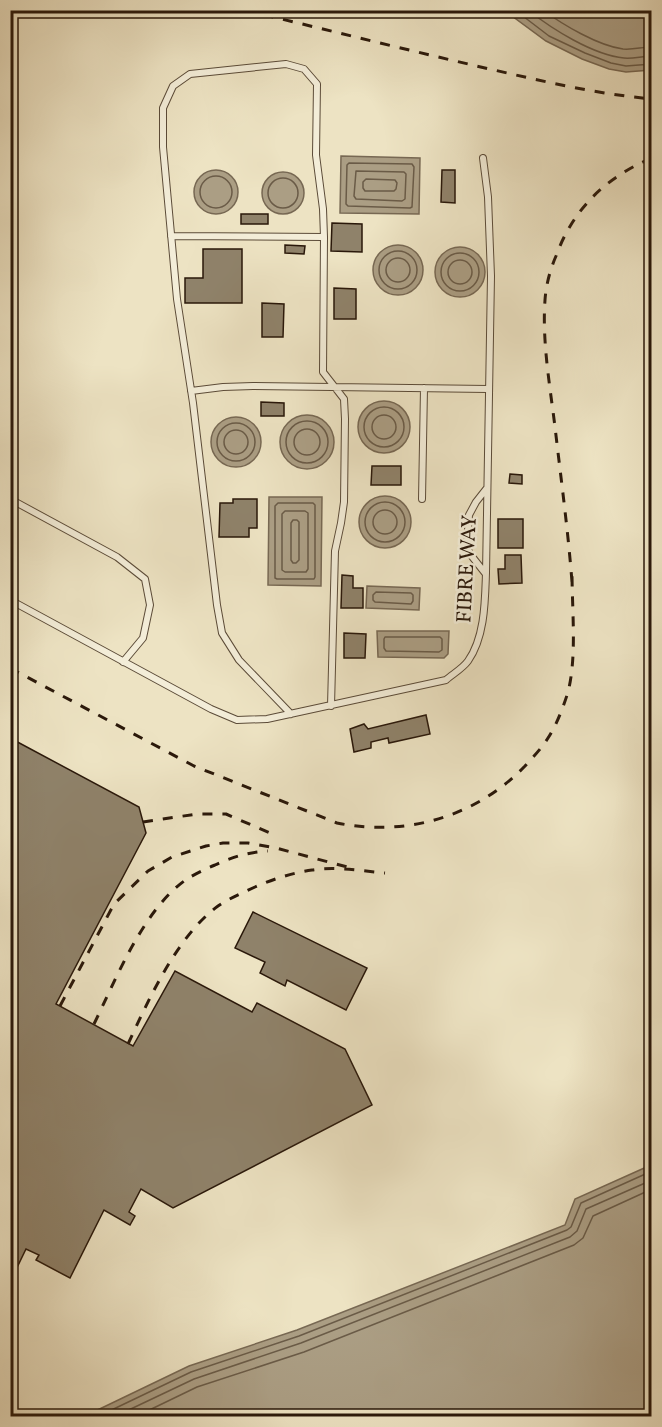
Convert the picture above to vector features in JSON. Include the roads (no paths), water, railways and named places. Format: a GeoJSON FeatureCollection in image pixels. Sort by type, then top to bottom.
{"type":"FeatureCollection","features":[{"type":"Feature","properties":{"kind":"lane"},"geometry":{"type":"LineString","coordinates":[[291,714],[239,660],[222,633],[177,299],[163,147],[163,108],[173,86],[190,74],[286,64],[304,69],[317,84],[316,155],[324,237],[323,372],[344,399],[345,419],[344,502],[335,551],[331,706]]}},
{"type":"Feature","properties":{"kind":"lane","name":"FIBRE WAY"},"geometry":{"type":"LineString","coordinates":[[10,600],[211,709],[237,720],[267,719],[446,680],[468,662],[478,640],[484,616],[486,573],[491,276],[488,197],[483,158]]}},
{"type":"Feature","properties":{"kind":"lane"},"geometry":{"type":"LineString","coordinates":[[171,236],[324,237]]}},
{"type":"Feature","properties":{"kind":"lane"},"geometry":{"type":"LineString","coordinates":[[191,391],[223,387],[334,386],[488,389]]}},
{"type":"Feature","properties":{"kind":"lane"},"geometry":{"type":"LineString","coordinates":[[422,499],[424,388]]}},
{"type":"Feature","properties":{"kind":"lane"},"geometry":{"type":"LineString","coordinates":[[486,573],[470,554],[467,546],[469,515],[487,488]]}},
{"type":"Feature","properties":{"kind":"lane"},"geometry":{"type":"LineString","coordinates":[[10,499],[117,557],[145,579],[150,605],[143,638],[123,662]]}},
{"type":"Feature","properties":{"kind":"water"},"geometry":{"type":"Polygon","coordinates":[[[505,11],[651,11],[651,70],[626,72],[609,69],[582,59],[546,41],[505,11]]]}},
{"type":"Feature","properties":{"kind":"water"},"geometry":{"type":"Polygon","coordinates":[[[341,156],[420,158],[419,214],[340,213],[341,156]]]}},
{"type":"Feature","properties":{"kind":"water"},"geometry":{"type":"Polygon","coordinates":[[[216,170],[231,177],[238,192],[231,207],[216,214],[201,207],[194,192],[201,177],[216,170]]]}},
{"type":"Feature","properties":{"kind":"water"},"geometry":{"type":"Polygon","coordinates":[[[283,172],[291,173],[298,178],[303,185],[303,201],[298,208],[291,213],[283,214],[275,213],[268,208],[263,201],[262,193],[263,185],[268,178],[275,173],[283,172]]]}},
{"type":"Feature","properties":{"kind":"water"},"geometry":{"type":"Polygon","coordinates":[[[393,245],[403,245],[416,252],[423,265],[423,275],[416,288],[403,295],[393,295],[384,291],[377,284],[373,275],[373,265],[377,256],[384,249],[393,245]]]}},
{"type":"Feature","properties":{"kind":"water"},"geometry":{"type":"Polygon","coordinates":[[[455,247],[465,247],[478,254],[485,267],[485,277],[478,290],[465,297],[455,297],[446,293],[439,286],[435,277],[435,267],[439,258],[446,251],[455,247]]]}},
{"type":"Feature","properties":{"kind":"water"},"geometry":{"type":"Polygon","coordinates":[[[379,401],[389,401],[398,405],[406,413],[410,427],[406,441],[398,449],[389,453],[379,453],[370,449],[362,441],[358,432],[358,422],[362,413],[370,405],[379,401]]]}},
{"type":"Feature","properties":{"kind":"water"},"geometry":{"type":"Polygon","coordinates":[[[307,415],[317,417],[326,423],[332,432],[334,442],[332,452],[326,461],[317,467],[307,469],[297,467],[288,461],[282,452],[280,442],[282,432],[288,423],[297,417],[307,415]]]}},
{"type":"Feature","properties":{"kind":"water"},"geometry":{"type":"Polygon","coordinates":[[[231,417],[241,417],[254,424],[261,437],[261,447],[254,460],[241,467],[231,467],[222,463],[215,456],[211,447],[211,437],[215,428],[222,421],[231,417]]]}},
{"type":"Feature","properties":{"kind":"water"},"geometry":{"type":"Polygon","coordinates":[[[385,496],[399,500],[407,508],[411,522],[407,536],[399,544],[385,548],[371,544],[363,536],[359,522],[363,508],[371,500],[385,496]]]}},
{"type":"Feature","properties":{"kind":"water"},"geometry":{"type":"Polygon","coordinates":[[[269,497],[322,497],[321,586],[268,585],[269,497]]]}},
{"type":"Feature","properties":{"kind":"water"},"geometry":{"type":"Polygon","coordinates":[[[367,586],[420,588],[419,610],[366,608],[367,586]]]}},
{"type":"Feature","properties":{"kind":"water"},"geometry":{"type":"Polygon","coordinates":[[[377,631],[449,631],[448,654],[444,658],[378,657],[377,631]]]}},
{"type":"Feature","properties":{"kind":"water"},"geometry":{"type":"Polygon","coordinates":[[[651,1165],[651,1416],[85,1416],[189,1366],[297,1330],[565,1225],[575,1199],[651,1165]]]}},
{"type":"Feature","properties":{"kind":"railway"},"geometry":{"type":"LineString","coordinates":[[244,10],[533,79],[592,91],[652,99]]}},
{"type":"Feature","properties":{"kind":"railway"},"geometry":{"type":"LineString","coordinates":[[572,582],[546,348],[544,316],[547,283],[563,239],[582,209],[606,185],[652,158]]}},
{"type":"Feature","properties":{"kind":"railway"},"geometry":{"type":"LineString","coordinates":[[10,668],[194,766],[337,823],[363,827],[414,825],[439,819],[485,798],[506,784],[525,766],[548,738],[562,710],[571,678],[572,573]]}},
{"type":"Feature","properties":{"kind":"railway"},"geometry":{"type":"LineString","coordinates":[[143,822],[197,814],[226,814],[270,833]]}},
{"type":"Feature","properties":{"kind":"railway"},"geometry":{"type":"LineString","coordinates":[[60,1006],[114,904],[148,871],[172,857],[206,846],[248,843],[351,868]]}},
{"type":"Feature","properties":{"kind":"railway"},"geometry":{"type":"LineString","coordinates":[[94,1024],[144,926],[172,892],[190,877],[221,862],[234,857],[268,851]]}},
{"type":"Feature","properties":{"kind":"railway"},"geometry":{"type":"LineString","coordinates":[[128,1044],[155,988],[177,951],[203,919],[218,906],[262,884],[305,871],[340,869],[385,873]]}}]}
